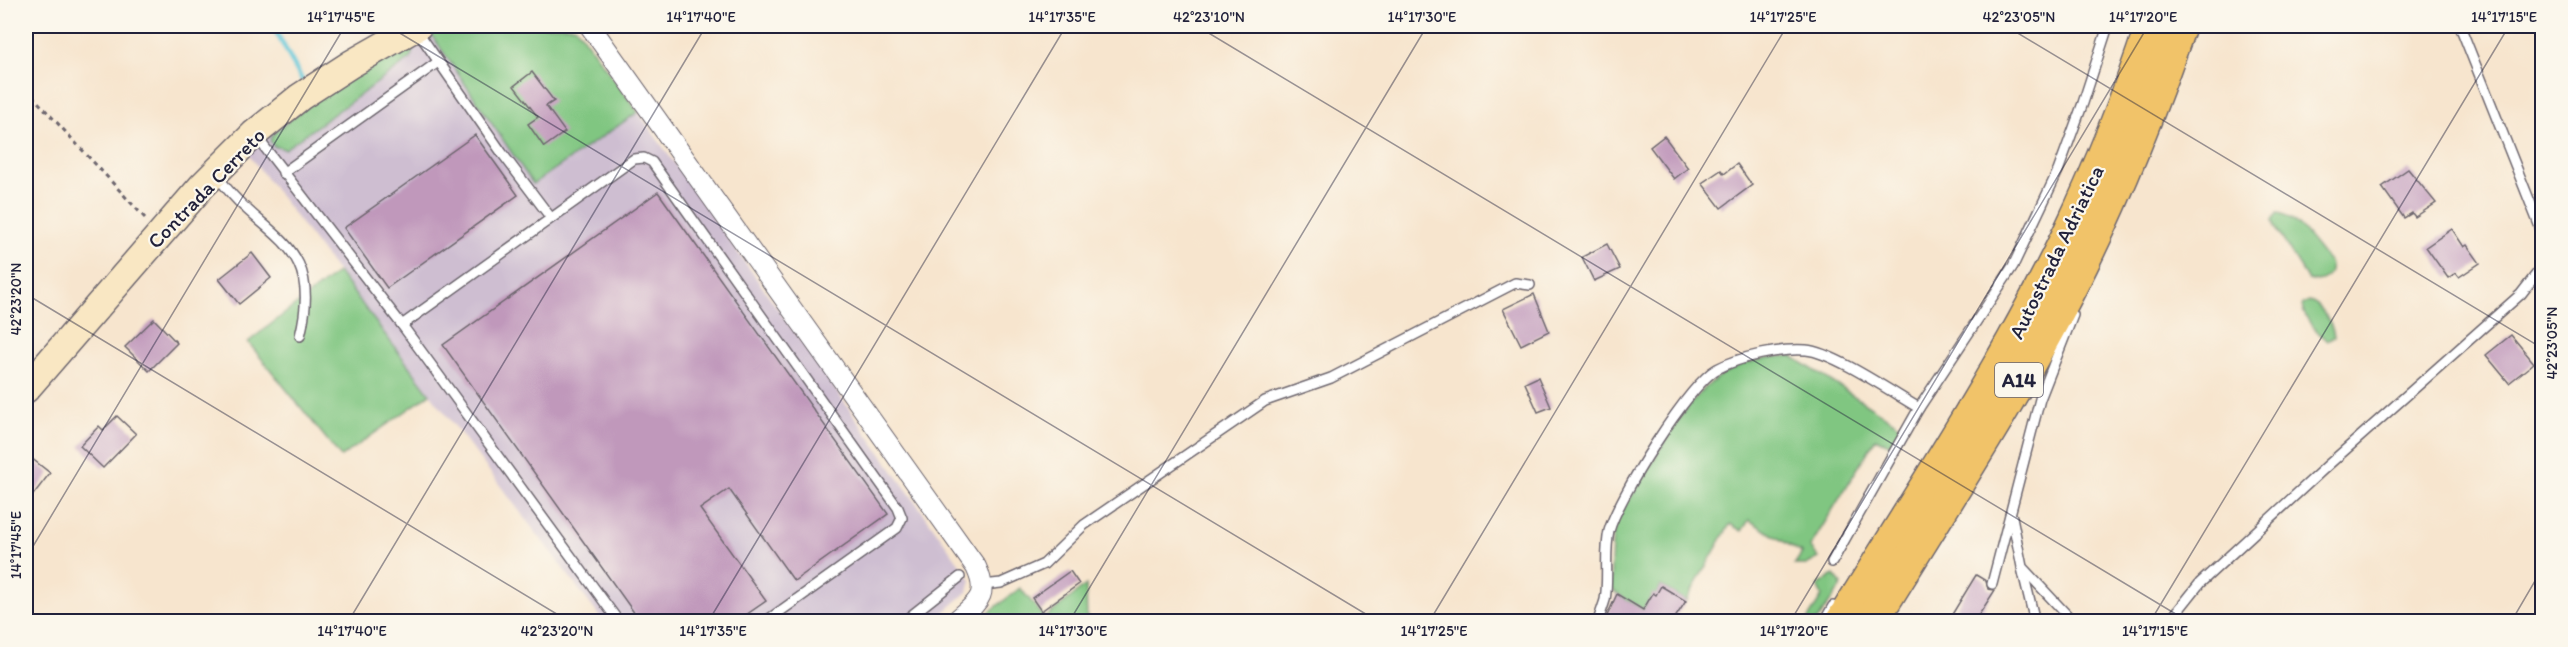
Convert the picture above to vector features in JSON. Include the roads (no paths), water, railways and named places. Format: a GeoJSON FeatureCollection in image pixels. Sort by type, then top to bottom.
{"type":"FeatureCollection","features":[{"type":"Feature","properties":{"kind":"highway","name":"Autostrada Adriatica"},"geometry":{"type":"LineString","coordinates":[[1842,608],[2007,351],[2056,260],[2112,136],[2152,26]]}},
{"type":"Feature","properties":{"kind":"highway","name":"Autostrada Adriatica"},"geometry":{"type":"LineString","coordinates":[[1871,621],[2040,344],[2145,134],[2179,26]]}},
{"type":"Feature","properties":{"kind":"main road","name":"Contrada Cerreto"},"geometry":{"type":"LineString","coordinates":[[26,389],[160,234],[254,134],[300,97],[416,26]]}},
{"type":"Feature","properties":{"kind":"street"},"geometry":{"type":"LineString","coordinates":[[590,26],[976,567],[983,585],[973,606],[955,621]]}},
{"type":"Feature","properties":{"kind":"lane"},"geometry":{"type":"LineString","coordinates":[[416,26],[438,62],[551,218]]}},
{"type":"Feature","properties":{"kind":"lane"},"geometry":{"type":"LineString","coordinates":[[1832,561],[1919,408],[2013,267],[2038,216],[2083,103],[2108,26]]}},
{"type":"Feature","properties":{"kind":"lane"},"geometry":{"type":"LineString","coordinates":[[2460,26],[2542,232]]}},
{"type":"Feature","properties":{"kind":"lane"},"geometry":{"type":"LineString","coordinates":[[283,173],[438,62]]}},
{"type":"Feature","properties":{"kind":"lane"},"geometry":{"type":"LineString","coordinates":[[254,134],[402,325],[619,621]]}},
{"type":"Feature","properties":{"kind":"lane"},"geometry":{"type":"LineString","coordinates":[[402,325],[634,159],[644,158],[652,162],[898,508],[902,518],[897,528],[765,621]]}},
{"type":"Feature","properties":{"kind":"lane"},"geometry":{"type":"LineString","coordinates":[[216,172],[236,201],[292,248],[303,278],[304,316],[300,336]]}},
{"type":"Feature","properties":{"kind":"lane"},"geometry":{"type":"LineString","coordinates":[[2169,621],[2200,583],[2327,466],[2521,294],[2542,267]]}},
{"type":"Feature","properties":{"kind":"lane"},"geometry":{"type":"LineString","coordinates":[[983,585],[1012,579],[1044,564],[1084,525],[1265,401],[1331,378],[1515,283],[1530,285]]}},
{"type":"Feature","properties":{"kind":"lane"},"geometry":{"type":"LineString","coordinates":[[1992,584],[2040,399],[2076,309]]}},
{"type":"Feature","properties":{"kind":"lane"},"geometry":{"type":"LineString","coordinates":[[1598,621],[1605,599],[1609,532],[1617,510],[1674,418],[1704,380],[1716,369],[1762,355],[1807,350],[1829,356],[1919,408]]}},
{"type":"Feature","properties":{"kind":"lane"},"geometry":{"type":"LineString","coordinates":[[2011,515],[2035,621]]}},
{"type":"Feature","properties":{"kind":"lane"},"geometry":{"type":"LineString","coordinates":[[2022,567],[2067,615],[2069,621]]}},
{"type":"Feature","properties":{"kind":"lane"},"geometry":{"type":"LineString","coordinates":[[903,621],[960,578]]}},
{"type":"Feature","properties":{"kind":"lane"},"geometry":{"type":"LineString","coordinates":[[1824,621],[1842,608]]}},
{"type":"Feature","properties":{"kind":"waterway"},"geometry":{"type":"LineString","coordinates":[[273,26],[302,80]]}}]}
